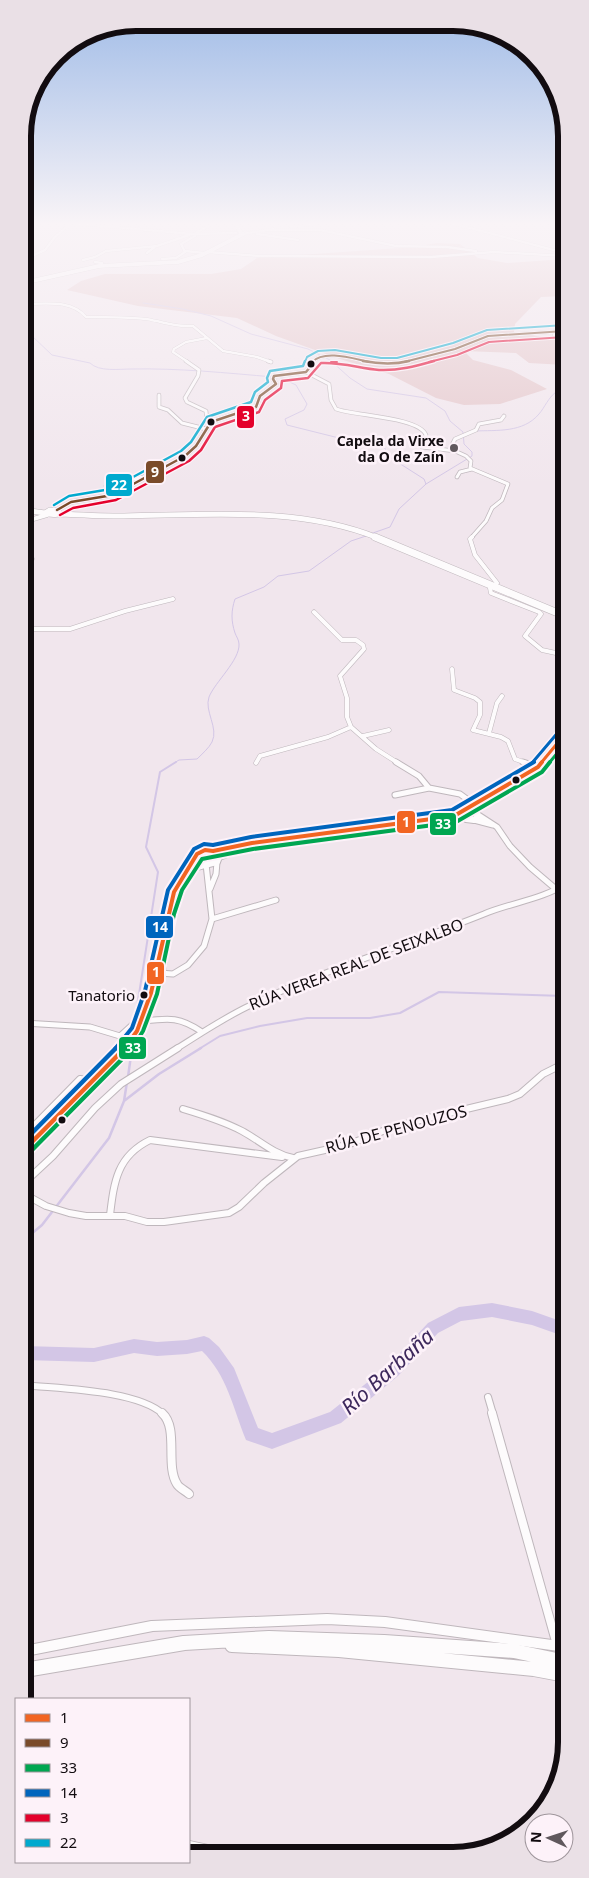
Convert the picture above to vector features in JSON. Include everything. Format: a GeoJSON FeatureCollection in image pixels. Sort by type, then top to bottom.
{"type":"FeatureCollection","features":[{"type":"Feature","properties":{"kind":"main road"},"geometry":{"type":"LineString","coordinates":[[31,512],[46,514],[58,512],[97,516],[264,515],[317,521],[367,534],[558,613]]}},
{"type":"Feature","properties":{"kind":"main road"},"geometry":{"type":"LineString","coordinates":[[31,1669],[106,1655],[207,1642],[269,1638],[384,1642],[514,1651],[558,1660]]}},
{"type":"Feature","properties":{"kind":"main road"},"geometry":{"type":"LineString","coordinates":[[207,1642],[252,1647],[370,1653],[534,1669],[558,1674]]}},
{"type":"Feature","properties":{"kind":"street"},"geometry":{"type":"LineString","coordinates":[[80,311],[86,317],[128,317],[158,321],[176,327],[196,327],[222,351],[257,357],[271,362]]}},
{"type":"Feature","properties":{"kind":"street"},"geometry":{"type":"LineString","coordinates":[[306,372],[311,366],[312,361],[319,357],[335,356],[380,364],[398,364],[455,349],[488,336],[509,333],[531,334],[558,331]]}},
{"type":"Feature","properties":{"kind":"street"},"geometry":{"type":"LineString","coordinates":[[207,338],[182,343],[173,352],[199,370],[198,376],[185,398],[187,402],[206,411],[207,421],[211,422]]}},
{"type":"Feature","properties":{"kind":"street"},"geometry":{"type":"LineString","coordinates":[[58,512],[71,502],[113,494],[147,476],[193,450],[211,422],[256,407],[260,396],[276,384],[272,378],[274,376],[306,372],[329,384],[331,400],[336,408],[376,418],[415,424],[424,430],[426,435],[422,447],[435,450],[450,449],[468,458],[471,461],[470,468],[472,469]]}},
{"type":"Feature","properties":{"kind":"street"},"geometry":{"type":"LineString","coordinates":[[159,395],[158,407],[168,410],[182,423],[206,429]]}},
{"type":"Feature","properties":{"kind":"street"},"geometry":{"type":"LineString","coordinates":[[450,449],[455,439],[476,430],[479,424],[500,420],[504,416]]}},
{"type":"Feature","properties":{"kind":"street"},"geometry":{"type":"LineString","coordinates":[[457,477],[460,472],[472,469],[508,484],[502,500],[492,508],[486,521],[470,539],[475,555],[496,583]]}},
{"type":"Feature","properties":{"kind":"street"},"geometry":{"type":"LineString","coordinates":[[106,486],[147,476]]}},
{"type":"Feature","properties":{"kind":"street"},"geometry":{"type":"LineString","coordinates":[[31,513],[35,519]]}},
{"type":"Feature","properties":{"kind":"street"},"geometry":{"type":"LineString","coordinates":[[31,520],[46,514]]}},
{"type":"Feature","properties":{"kind":"street"},"geometry":{"type":"LineString","coordinates":[[490,588],[491,593],[539,612],[541,614],[525,636],[542,650],[558,653]]}},
{"type":"Feature","properties":{"kind":"street"},"geometry":{"type":"LineString","coordinates":[[31,629],[70,629],[172,599]]}},
{"type":"Feature","properties":{"kind":"street"},"geometry":{"type":"LineString","coordinates":[[314,612],[342,640],[356,640],[363,645],[364,650],[340,676],[347,698],[347,717],[352,727],[376,749],[419,776],[429,788]]}},
{"type":"Feature","properties":{"kind":"street"},"geometry":{"type":"LineString","coordinates":[[452,669],[454,690],[477,699],[480,704],[479,720],[473,730],[501,736],[508,741],[515,760],[537,768]]}},
{"type":"Feature","properties":{"kind":"street"},"geometry":{"type":"LineString","coordinates":[[489,734],[497,703],[502,696]]}},
{"type":"Feature","properties":{"kind":"street"},"geometry":{"type":"LineString","coordinates":[[256,762],[260,756],[328,737],[352,727]]}},
{"type":"Feature","properties":{"kind":"street"},"geometry":{"type":"LineString","coordinates":[[363,736],[389,730]]}},
{"type":"Feature","properties":{"kind":"street"},"geometry":{"type":"LineString","coordinates":[[521,783],[522,780],[533,774],[558,742]]}},
{"type":"Feature","properties":{"kind":"street"},"geometry":{"type":"LineString","coordinates":[[31,1143],[128,1045],[142,1022],[161,974],[178,889],[190,872],[240,848],[256,844],[442,822],[470,813],[542,769],[558,748]]}},
{"type":"Feature","properties":{"kind":"street"},"geometry":{"type":"LineString","coordinates":[[142,1022],[174,892],[178,882],[196,860],[197,854],[256,842],[470,813],[537,768]]}},
{"type":"Feature","properties":{"kind":"street"},"geometry":{"type":"LineString","coordinates":[[395,795],[429,788],[460,794],[470,813],[496,826],[515,852],[557,890]]}},
{"type":"Feature","properties":{"kind":"street"},"geometry":{"type":"LineString","coordinates":[[454,816],[470,813]]}},
{"type":"Feature","properties":{"kind":"street"},"geometry":{"type":"LineString","coordinates":[[210,889],[216,874],[218,859],[213,850]]}},
{"type":"Feature","properties":{"kind":"street"},"geometry":{"type":"LineString","coordinates":[[157,988],[173,974],[188,965],[198,955],[209,933],[212,919],[210,889],[204,864],[196,860]]}},
{"type":"Feature","properties":{"kind":"street","name":"RÚA VEREA REAL DE SEIXALBO"},"geometry":{"type":"LineString","coordinates":[[31,1176],[53,1156],[95,1108],[123,1083],[202,1032],[250,1005],[334,970],[441,931],[502,906],[557,890]]}},
{"type":"Feature","properties":{"kind":"street"},"geometry":{"type":"LineString","coordinates":[[212,919],[276,900]]}},
{"type":"Feature","properties":{"kind":"street"},"geometry":{"type":"LineString","coordinates":[[159,956],[161,961],[158,971],[161,974]]}},
{"type":"Feature","properties":{"kind":"street"},"geometry":{"type":"LineString","coordinates":[[161,974],[173,974]]}},
{"type":"Feature","properties":{"kind":"street"},"geometry":{"type":"LineString","coordinates":[[31,1023],[92,1027],[112,1035],[121,1036],[128,1032],[134,1022],[165,1017],[185,1020],[202,1032]]}},
{"type":"Feature","properties":{"kind":"street","name":"RÚA DE PENOUZOS"},"geometry":{"type":"LineString","coordinates":[[110,1215],[131,1217],[147,1222],[164,1222],[228,1213],[235,1210],[294,1158],[304,1153],[347,1145],[416,1121],[508,1099],[520,1094],[543,1074],[558,1067]]}},
{"type":"Feature","properties":{"kind":"street"},"geometry":{"type":"LineString","coordinates":[[31,1129],[80,1079],[91,1081]]}},
{"type":"Feature","properties":{"kind":"street"},"geometry":{"type":"LineString","coordinates":[[183,1109],[239,1129],[282,1157]]}},
{"type":"Feature","properties":{"kind":"street"},"geometry":{"type":"LineString","coordinates":[[31,1198],[60,1211],[86,1216],[110,1215],[119,1168],[137,1147],[150,1140],[294,1158]]}},
{"type":"Feature","properties":{"kind":"street"},"geometry":{"type":"LineString","coordinates":[[31,1386],[128,1396],[155,1406],[167,1417],[171,1439],[172,1466],[177,1484],[189,1494]]}},
{"type":"Feature","properties":{"kind":"street"},"geometry":{"type":"LineString","coordinates":[[488,1397],[558,1633]]}},
{"type":"Feature","properties":{"kind":"street"},"geometry":{"type":"LineString","coordinates":[[31,1650],[152,1626],[252,1620],[327,1619],[385,1622],[558,1645]]}},
{"type":"Feature","properties":{"kind":"shaded area"},"geometry":{"type":"Polygon","coordinates":[[[176,311],[528,311],[515,324],[514,332],[558,340],[558,365],[529,363],[516,353],[464,351],[473,360],[511,370],[547,389],[500,404],[464,405],[436,398],[389,374],[276,336],[237,318],[176,311]]]}},
{"type":"Feature","properties":{"kind":"waterway"},"geometry":{"type":"LineString","coordinates":[[190,311],[211,316],[251,334],[308,349],[330,360],[350,378],[367,389],[426,398],[445,411],[450,421],[463,432],[464,444],[472,452],[472,456],[426,484]]}},
{"type":"Feature","properties":{"kind":"waterway"},"geometry":{"type":"LineString","coordinates":[[31,335],[52,355],[90,363],[104,369],[185,370],[274,377]]}},
{"type":"Feature","properties":{"kind":"waterway"},"geometry":{"type":"LineString","coordinates":[[279,377],[296,385],[307,404],[304,410],[285,419],[287,425],[343,439],[377,442],[384,447],[391,458],[424,479],[426,484]]}},
{"type":"Feature","properties":{"kind":"waterway"},"geometry":{"type":"LineString","coordinates":[[475,431],[501,430],[525,425],[539,414],[556,392],[556,382],[558,380]]}},
{"type":"Feature","properties":{"kind":"waterway"},"geometry":{"type":"LineString","coordinates":[[370,534],[390,527],[399,509],[426,484]]}},
{"type":"Feature","properties":{"kind":"waterway"},"geometry":{"type":"LineString","coordinates":[[174,763],[179,760],[197,759],[207,749],[214,737],[208,702],[212,691],[232,664],[238,650],[239,643],[232,620],[235,599],[264,587],[278,576],[309,571],[351,541],[366,536]]}},
{"type":"Feature","properties":{"kind":"waterway"},"geometry":{"type":"LineString","coordinates":[[135,1020],[158,872],[146,847],[160,772],[176,762]]}},
{"type":"Feature","properties":{"kind":"waterway"},"geometry":{"type":"LineString","coordinates":[[199,1049],[220,1036],[260,1026],[307,1018],[370,1018],[400,1013],[439,992],[558,996]]}},
{"type":"Feature","properties":{"kind":"waterway"},"geometry":{"type":"LineString","coordinates":[[132,1049],[133,1042]]}},
{"type":"Feature","properties":{"kind":"waterway"},"geometry":{"type":"LineString","coordinates":[[128,1077],[132,1048]]}},
{"type":"Feature","properties":{"kind":"waterway"},"geometry":{"type":"LineString","coordinates":[[124,1101],[159,1074],[201,1048]]}},
{"type":"Feature","properties":{"kind":"waterway"},"geometry":{"type":"LineString","coordinates":[[124,1101],[127,1082]]}},
{"type":"Feature","properties":{"kind":"waterway"},"geometry":{"type":"LineString","coordinates":[[31,1234],[42,1225],[109,1138],[124,1101]]}},
{"type":"Feature","properties":{"kind":"waterway","name":"Río Barbaña"},"geometry":{"type":"LineString","coordinates":[[31,1353],[94,1355],[134,1346],[157,1349],[187,1347],[204,1343],[228,1373],[252,1434],[272,1441],[335,1418],[393,1371],[433,1328],[459,1314],[492,1310],[532,1318],[558,1327]]}},
{"type":"Feature","properties":{"kind":"transit line","name":"22"},"geometry":{"type":"LineString","coordinates":[[54,505],[69,496],[111,489],[181,451],[191,442],[207,417],[251,402],[255,392],[268,382],[267,378],[270,371],[303,366],[307,357],[318,351],[335,350],[381,358],[397,358],[453,343],[487,330],[558,325]]}},
{"type":"Feature","properties":{"kind":"transit line","name":"9"},"geometry":{"type":"LineString","coordinates":[[57,510],[71,502],[113,495],[185,456],[196,446],[211,422],[256,407],[260,396],[276,384],[273,379],[274,376],[306,372],[311,366],[312,361],[319,357],[335,356],[380,364],[398,364],[455,349],[488,336],[558,331]]}},
{"type":"Feature","properties":{"kind":"transit line","name":"3"},"geometry":{"type":"LineString","coordinates":[[60,515],[73,508],[116,500],[189,461],[201,450],[215,427],[259,412],[265,400],[281,388],[282,381],[308,378],[321,363],[335,362],[379,370],[399,370],[457,355],[489,342],[558,337]]}},
{"type":"Feature","properties":{"kind":"transit line","name":"14"},"geometry":{"type":"LineString","coordinates":[[31,1134],[123,1041],[132,1028],[145,991],[168,890],[194,849],[204,844],[213,845],[251,837],[452,810],[534,762],[558,732]]}},
{"type":"Feature","properties":{"kind":"transit line","name":"1"},"geometry":{"type":"LineString","coordinates":[[31,1143],[128,1045],[137,1031],[151,993],[174,892],[197,854],[205,850],[213,851],[252,843],[454,816],[538,767],[558,743]]}},
{"type":"Feature","properties":{"kind":"transit line","name":"33"},"geometry":{"type":"LineString","coordinates":[[31,1151],[132,1049],[143,1031],[157,994],[174,914],[180,895],[184,885],[202,859],[253,849],[456,822],[542,772],[558,753]]}},
{"type":"Feature","properties":{"kind":"place","name":"Capela da Virxe da O de Zaín"},"geometry":{"type":"Point","coordinates":[454,448]}},
{"type":"Feature","properties":{"kind":"place","name":"Tanatorio"},"geometry":{"type":"Point","coordinates":[144,995]}}]}
